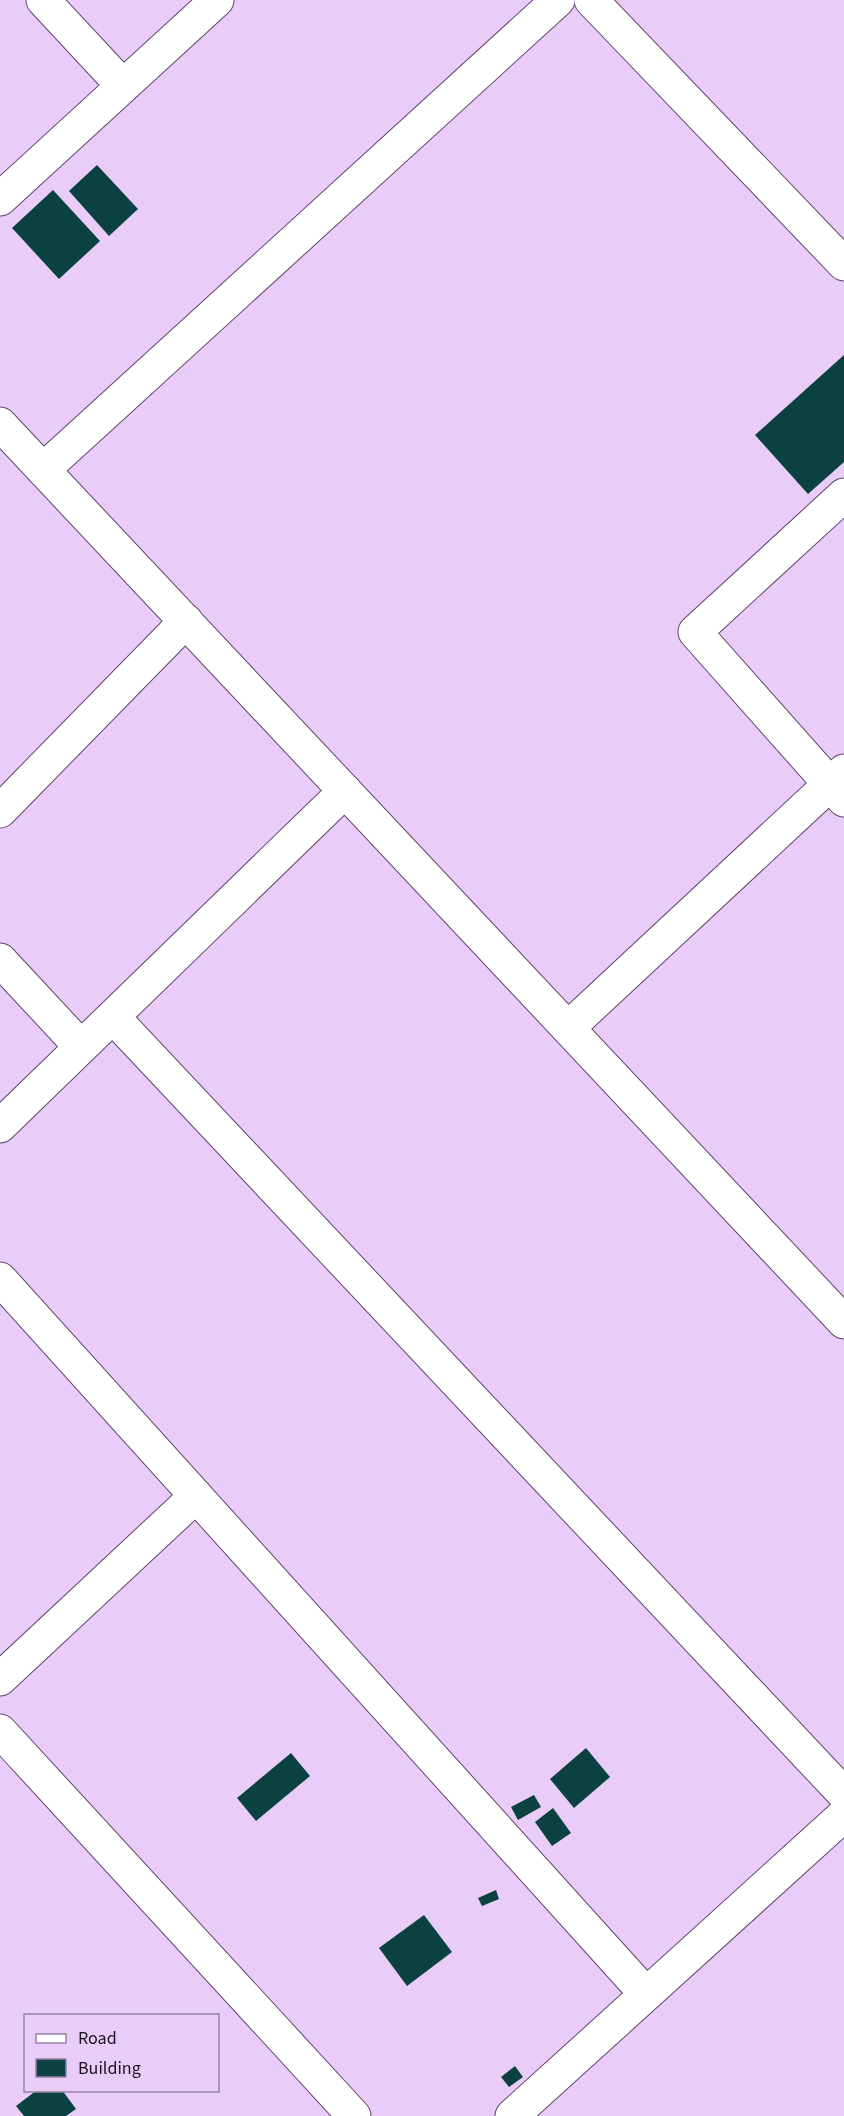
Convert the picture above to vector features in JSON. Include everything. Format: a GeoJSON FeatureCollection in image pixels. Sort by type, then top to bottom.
{"type":"FeatureCollection","features":[{"type":"Feature","properties":{"kind":"street"},"geometry":{"type":"LineString","coordinates":[[43,0],[123,87]]}},
{"type":"Feature","properties":{"kind":"street"},"geometry":{"type":"LineString","coordinates":[[0,199],[217,0]]}},
{"type":"Feature","properties":{"kind":"street"},"geometry":{"type":"LineString","coordinates":[[43,470],[558,0]]}},
{"type":"Feature","properties":{"kind":"street"},"geometry":{"type":"LineString","coordinates":[[591,0],[844,264]]}},
{"type":"Feature","properties":{"kind":"street"},"geometry":{"type":"LineString","coordinates":[[0,424],[844,1322]]}},
{"type":"Feature","properties":{"kind":"street"},"geometry":{"type":"LineString","coordinates":[[568,1028],[839,785],[695,632],[844,495]]}},
{"type":"Feature","properties":{"kind":"street"},"geometry":{"type":"LineString","coordinates":[[0,812],[186,621]]}},
{"type":"Feature","properties":{"kind":"street"},"geometry":{"type":"LineString","coordinates":[[0,1126],[345,791]]}},
{"type":"Feature","properties":{"kind":"street"},"geometry":{"type":"LineString","coordinates":[[0,960],[81,1047]]}},
{"type":"Feature","properties":{"kind":"street"},"geometry":{"type":"LineString","coordinates":[[113,1017],[844,1794]]}},
{"type":"Feature","properties":{"kind":"street"},"geometry":{"type":"LineString","coordinates":[[0,1279],[646,1994]]}},
{"type":"Feature","properties":{"kind":"street"},"geometry":{"type":"LineString","coordinates":[[0,1679],[196,1496]]}},
{"type":"Feature","properties":{"kind":"street"},"geometry":{"type":"LineString","coordinates":[[0,1731],[354,2116]]}},
{"type":"Feature","properties":{"kind":"street"},"geometry":{"type":"LineString","coordinates":[[512,2116],[844,1815]]}},
{"type":"Feature","properties":{"kind":"building"},"geometry":{"type":"Polygon","coordinates":[[[97,165],[138,209],[109,236],[69,191],[97,165]]]}},
{"type":"Feature","properties":{"kind":"building"},"geometry":{"type":"Polygon","coordinates":[[[53,190],[100,241],[59,279],[12,228],[53,190]]]}},
{"type":"Feature","properties":{"kind":"building"},"geometry":{"type":"Polygon","coordinates":[[[844,355],[844,462],[808,494],[755,435],[844,355]]]}},
{"type":"Feature","properties":{"kind":"building"},"geometry":{"type":"Polygon","coordinates":[[[586,1748],[610,1777],[574,1808],[550,1779],[586,1748]]]}},
{"type":"Feature","properties":{"kind":"building"},"geometry":{"type":"Polygon","coordinates":[[[291,1753],[310,1776],[256,1821],[237,1798],[291,1753]]]}},
{"type":"Feature","properties":{"kind":"building"},"geometry":{"type":"Polygon","coordinates":[[[534,1795],[541,1807],[518,1820],[511,1807],[534,1795]]]}},
{"type":"Feature","properties":{"kind":"building"},"geometry":{"type":"Polygon","coordinates":[[[553,1808],[571,1833],[552,1846],[535,1822],[553,1808]]]}},
{"type":"Feature","properties":{"kind":"building"},"geometry":{"type":"Polygon","coordinates":[[[496,1890],[499,1899],[482,1906],[478,1898],[496,1890]]]}},
{"type":"Feature","properties":{"kind":"building"},"geometry":{"type":"Polygon","coordinates":[[[424,1915],[452,1952],[407,1986],[379,1948],[424,1915]]]}},
{"type":"Feature","properties":{"kind":"building"},"geometry":{"type":"Polygon","coordinates":[[[515,2066],[523,2077],[509,2087],[501,2077],[515,2066]]]}},
{"type":"Feature","properties":{"kind":"building"},"geometry":{"type":"Polygon","coordinates":[[[34,2092],[63,2092],[76,2109],[66,2116],[24,2116],[16,2106],[34,2092]]]}}]}
